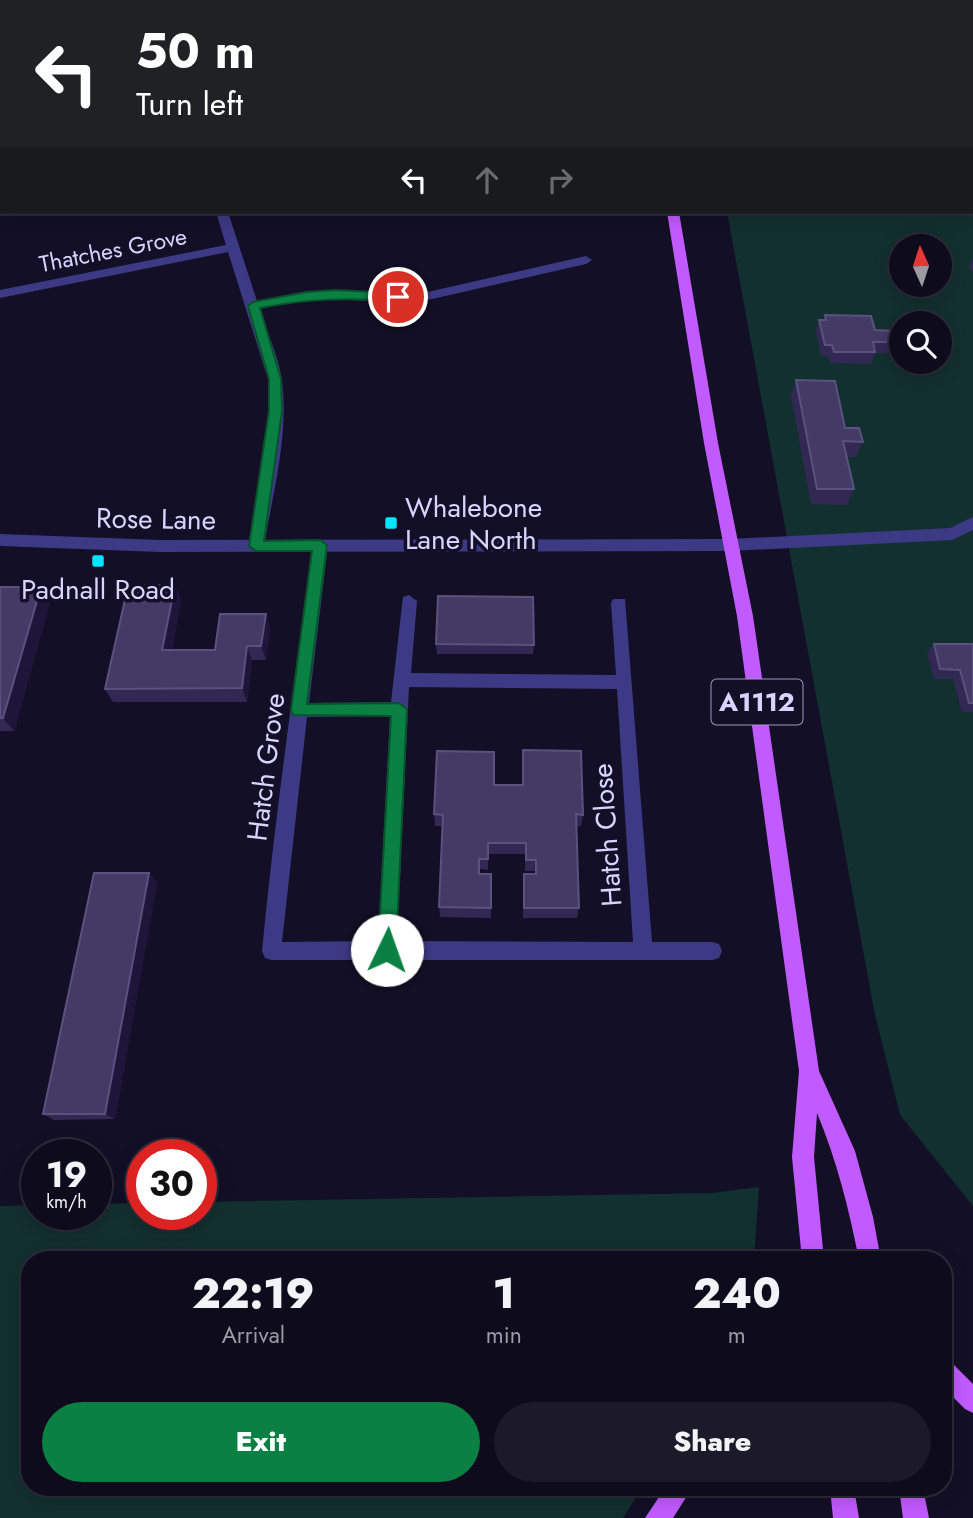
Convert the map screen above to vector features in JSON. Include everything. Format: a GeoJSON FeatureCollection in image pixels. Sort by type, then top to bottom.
{"type":"FeatureCollection","features":[{"type":"Feature","properties":{"kind":"main road","name":"A1112"},"geometry":{"type":"LineString","coordinates":[[673,214],[745,616],[809,1071],[803,1157],[812,1251]]}},
{"type":"Feature","properties":{"kind":"main road","name":"A1112"},"geometry":{"type":"LineString","coordinates":[[809,1071],[844,1152],[870,1251]]}},
{"type":"Feature","properties":{"kind":"main road","name":"A1112"},"geometry":{"type":"LineString","coordinates":[[805,1251],[807,1215]]}},
{"type":"Feature","properties":{"kind":"main road"},"geometry":{"type":"LineString","coordinates":[[952,1379],[973,1401]]}},
{"type":"Feature","properties":{"kind":"main road"},"geometry":{"type":"LineString","coordinates":[[658,1518],[674,1496]]}},
{"type":"Feature","properties":{"kind":"main road"},"geometry":{"type":"LineString","coordinates":[[843,1496],[846,1518]]}},
{"type":"Feature","properties":{"kind":"main road"},"geometry":{"type":"LineString","coordinates":[[912,1496],[916,1518]]}},
{"type":"Feature","properties":{"kind":"street","name":"Thatches Grove"},"geometry":{"type":"LineString","coordinates":[[223,214],[275,379],[276,411],[256,546]]}},
{"type":"Feature","properties":{"kind":"street","name":"Thatches Grove"},"geometry":{"type":"LineString","coordinates":[[0,294],[234,247]]}},
{"type":"Feature","properties":{"kind":"street"},"geometry":{"type":"LineString","coordinates":[[253,306],[307,295],[419,298],[586,260]]}},
{"type":"Feature","properties":{"kind":"street","name":"Rose Lane"},"geometry":{"type":"LineString","coordinates":[[0,540],[160,546],[731,545],[951,534],[973,523]]}},
{"type":"Feature","properties":{"kind":"street","name":"Hatch Grove"},"geometry":{"type":"LineString","coordinates":[[320,545],[279,870],[272,951],[387,950]]}},
{"type":"Feature","properties":{"kind":"street"},"geometry":{"type":"LineString","coordinates":[[409,601],[399,709],[387,950],[712,951]]}},
{"type":"Feature","properties":{"kind":"street","name":"Hatch Close"},"geometry":{"type":"LineString","coordinates":[[619,603],[643,951]]}},
{"type":"Feature","properties":{"kind":"street"},"geometry":{"type":"LineString","coordinates":[[402,680],[625,682]]}},
{"type":"Feature","properties":{"kind":"street"},"geometry":{"type":"LineString","coordinates":[[299,710],[399,709]]}},
{"type":"Feature","properties":{"kind":"green space"},"geometry":{"type":"Polygon","coordinates":[[[727,214],[973,214],[973,1206],[900,1115],[875,1015],[727,214]]]}},
{"type":"Feature","properties":{"kind":"green space"},"geometry":{"type":"Polygon","coordinates":[[[759,1187],[755,1251],[21,1251],[21,1496],[637,1496],[623,1518],[0,1518],[0,1206],[21,1205],[21,1230],[112,1230],[112,1204],[126,1203],[126,1230],[217,1230],[217,1202],[712,1193],[759,1187]]]}},
{"type":"Feature","properties":{"kind":"building"},"geometry":{"type":"Polygon","coordinates":[[[825,315],[871,316],[875,330],[889,331],[889,342],[873,342],[875,352],[834,352],[832,345],[825,345],[819,320],[826,320],[825,315]]]}},
{"type":"Feature","properties":{"kind":"building"},"geometry":{"type":"Polygon","coordinates":[[[796,380],[835,381],[845,428],[859,428],[863,442],[843,441],[854,489],[817,489],[796,380]]]}},
{"type":"Feature","properties":{"kind":"building"},"geometry":{"type":"Polygon","coordinates":[[[175,585],[162,650],[215,650],[220,614],[266,614],[261,646],[247,646],[242,688],[105,689],[128,586],[175,585]]]}},
{"type":"Feature","properties":{"kind":"building"},"geometry":{"type":"Polygon","coordinates":[[[0,587],[41,587],[3,718],[0,718],[0,587]]]}},
{"type":"Feature","properties":{"kind":"building"},"geometry":{"type":"Polygon","coordinates":[[[438,596],[533,597],[534,645],[436,644],[438,596]]]}},
{"type":"Feature","properties":{"kind":"building"},"geometry":{"type":"Polygon","coordinates":[[[934,644],[973,644],[973,703],[969,703],[960,670],[940,669],[934,644]]]}},
{"type":"Feature","properties":{"kind":"building"},"geometry":{"type":"Polygon","coordinates":[[[523,750],[581,751],[583,815],[576,814],[579,908],[524,908],[524,874],[536,874],[536,860],[526,860],[526,843],[488,843],[488,859],[479,859],[479,874],[491,874],[491,908],[439,907],[443,815],[434,814],[437,751],[494,752],[494,785],[523,785],[523,750]]]}},
{"type":"Feature","properties":{"kind":"building"},"geometry":{"type":"Polygon","coordinates":[[[94,873],[149,873],[105,1114],[43,1114],[94,873]]]}},
{"type":"Feature","properties":{"kind":"place","name":"Whalebone Lane North"},"geometry":{"type":"Point","coordinates":[391,523]}},
{"type":"Feature","properties":{"kind":"place","name":"Padnall Road"},"geometry":{"type":"Point","coordinates":[98,561]}},
{"type":"Feature","properties":{"kind":"route"},"geometry":{"type":"LineString","coordinates":[[387,950],[399,709],[299,710],[320,545],[256,546],[270,467],[276,411],[275,379],[253,306],[307,295],[398,297]]}}]}
